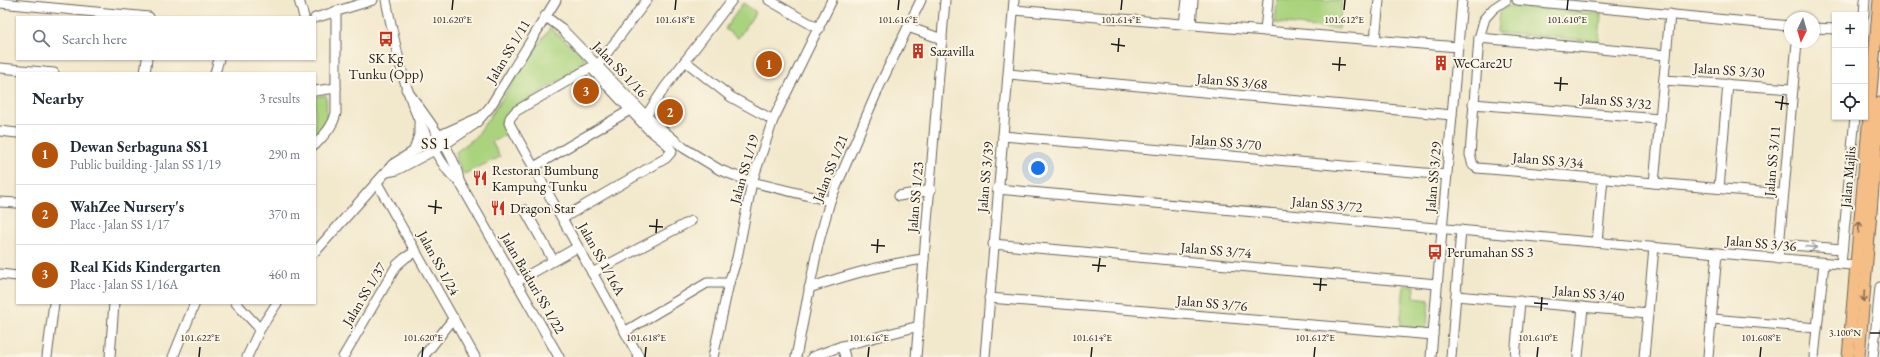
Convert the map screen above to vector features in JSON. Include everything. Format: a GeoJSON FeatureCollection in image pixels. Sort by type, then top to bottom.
{"type":"FeatureCollection","features":[{"type":"Feature","properties":{"kind":"main road","name":"Jalan Majlis"},"geometry":{"type":"LineString","coordinates":[[1859,357],[1861,266],[1879,0]]}},
{"type":"Feature","properties":{"kind":"main road","name":"Jalan Majlis"},"geometry":{"type":"LineString","coordinates":[[1848,357],[1861,266],[1880,103]]}},
{"type":"Feature","properties":{"kind":"street"},"geometry":{"type":"LineString","coordinates":[[300,0],[304,16]]}},
{"type":"Feature","properties":{"kind":"street"},"geometry":{"type":"LineString","coordinates":[[316,18],[374,0]]}},
{"type":"Feature","properties":{"kind":"street"},"geometry":{"type":"LineString","coordinates":[[386,0],[406,89],[424,122],[429,142],[452,177],[459,181]]}},
{"type":"Feature","properties":{"kind":"street","name":"Jalan SS 1/11"},"geometry":{"type":"LineString","coordinates":[[416,154],[438,136],[475,124],[502,89],[556,0]]}},
{"type":"Feature","properties":{"kind":"street"},"geometry":{"type":"LineString","coordinates":[[594,66],[647,0]]}},
{"type":"Feature","properties":{"kind":"street"},"geometry":{"type":"LineString","coordinates":[[646,116],[685,61],[732,0]]}},
{"type":"Feature","properties":{"kind":"street"},"geometry":{"type":"LineString","coordinates":[[769,0],[819,29]]}},
{"type":"Feature","properties":{"kind":"street","name":"Jalan SS 1/19"},"geometry":{"type":"LineString","coordinates":[[713,357],[728,283],[737,258],[752,182],[773,120],[832,0]]}},
{"type":"Feature","properties":{"kind":"street","name":"Jalan SS 1/21"},"geometry":{"type":"LineString","coordinates":[[796,357],[818,245],[830,201],[879,87],[921,0]]}},
{"type":"Feature","properties":{"kind":"street","name":"Jalan SS 1/23"},"geometry":{"type":"LineString","coordinates":[[916,357],[931,190],[945,0]]}},
{"type":"Feature","properties":{"kind":"street","name":"Jalan SS 3/39"},"geometry":{"type":"LineString","coordinates":[[985,357],[1014,0]]}},
{"type":"Feature","properties":{"kind":"street"},"geometry":{"type":"LineString","coordinates":[[1186,0],[1188,24]]}},
{"type":"Feature","properties":{"kind":"street"},"geometry":{"type":"LineString","coordinates":[[1188,24],[1193,0]]}},
{"type":"Feature","properties":{"kind":"street"},"geometry":{"type":"LineString","coordinates":[[1262,0],[1263,31]]}},
{"type":"Feature","properties":{"kind":"street"},"geometry":{"type":"LineString","coordinates":[[1263,31],[1268,0]]}},
{"type":"Feature","properties":{"kind":"street"},"geometry":{"type":"LineString","coordinates":[[1376,40],[1379,0]]}},
{"type":"Feature","properties":{"kind":"street","name":"Jalan SS 3/29"},"geometry":{"type":"LineString","coordinates":[[1431,357],[1462,0]]}},
{"type":"Feature","properties":{"kind":"street","name":"Jalan SS 3/34"},"geometry":{"type":"LineString","coordinates":[[1506,0],[1494,8],[1485,18],[1479,38],[1470,155],[1473,165],[1477,168],[1783,194]]}},
{"type":"Feature","properties":{"kind":"street"},"geometry":{"type":"LineString","coordinates":[[1517,0],[1616,4],[1670,14],[1784,25]]}},
{"type":"Feature","properties":{"kind":"street"},"geometry":{"type":"LineString","coordinates":[[1864,12],[1865,0]]}},
{"type":"Feature","properties":{"kind":"street"},"geometry":{"type":"LineString","coordinates":[[0,3],[138,16]]}},
{"type":"Feature","properties":{"kind":"street"},"geometry":{"type":"LineString","coordinates":[[1014,10],[1458,47]]}},
{"type":"Feature","properties":{"kind":"street"},"geometry":{"type":"LineString","coordinates":[[316,144],[334,122],[336,113],[336,11]]}},
{"type":"Feature","properties":{"kind":"street"},"geometry":{"type":"LineString","coordinates":[[1654,183],[1670,14]]}},
{"type":"Feature","properties":{"kind":"street","name":"Jalan SS 1/16"},"geometry":{"type":"LineString","coordinates":[[545,16],[561,28],[630,110],[647,128],[668,144],[672,152],[666,158],[563,218]]}},
{"type":"Feature","properties":{"kind":"street"},"geometry":{"type":"LineString","coordinates":[[908,27],[942,39]]}},
{"type":"Feature","properties":{"kind":"street"},"geometry":{"type":"LineString","coordinates":[[1820,28],[1832,29]]}},
{"type":"Feature","properties":{"kind":"street"},"geometry":{"type":"LineString","coordinates":[[1479,38],[1666,55]]}},
{"type":"Feature","properties":{"kind":"street","name":"Jalan SS 3/11"},"geometry":{"type":"LineString","coordinates":[[1778,259],[1796,48]]}},
{"type":"Feature","properties":{"kind":"street"},"geometry":{"type":"LineString","coordinates":[[145,72],[147,60]]}},
{"type":"Feature","properties":{"kind":"street"},"geometry":{"type":"LineString","coordinates":[[215,72],[219,60]]}},
{"type":"Feature","properties":{"kind":"street"},"geometry":{"type":"LineString","coordinates":[[685,61],[731,97],[773,120]]}},
{"type":"Feature","properties":{"kind":"street","name":"Jalan SS 1/16"},"geometry":{"type":"LineString","coordinates":[[594,66],[646,116],[684,148],[720,170],[752,182],[830,201]]}},
{"type":"Feature","properties":{"kind":"street","name":"Jalan SS 1/16A"},"geometry":{"type":"LineString","coordinates":[[594,66],[516,112],[510,118],[511,127],[640,357]]}},
{"type":"Feature","properties":{"kind":"street"},"geometry":{"type":"LineString","coordinates":[[0,68],[43,72]]}},
{"type":"Feature","properties":{"kind":"street","name":"Jalan SS 3/68"},"geometry":{"type":"LineString","coordinates":[[1009,74],[1452,115]]}},
{"type":"Feature","properties":{"kind":"street","name":"Jalan SS 3/30"},"geometry":{"type":"LineString","coordinates":[[1664,80],[1792,89]]}},
{"type":"Feature","properties":{"kind":"street"},"geometry":{"type":"LineString","coordinates":[[1719,188],[1728,84]]}},
{"type":"Feature","properties":{"kind":"street"},"geometry":{"type":"LineString","coordinates":[[316,91],[336,88]]}},
{"type":"Feature","properties":{"kind":"street","name":"Jalan SS 3/32"},"geometry":{"type":"LineString","coordinates":[[1473,104],[1660,119]]}},
{"type":"Feature","properties":{"kind":"street"},"geometry":{"type":"LineString","coordinates":[[534,167],[630,110]]}},
{"type":"Feature","properties":{"kind":"street"},"geometry":{"type":"LineString","coordinates":[[1841,264],[1855,120]]}},
{"type":"Feature","properties":{"kind":"street"},"geometry":{"type":"LineString","coordinates":[[424,122],[437,126],[463,129],[452,148],[451,159]]}},
{"type":"Feature","properties":{"kind":"street"},"geometry":{"type":"LineString","coordinates":[[424,122],[438,136],[444,145],[458,172],[459,181]]}},
{"type":"Feature","properties":{"kind":"street"},"geometry":{"type":"LineString","coordinates":[[316,251],[387,172],[397,170],[416,154],[419,135],[424,122]]}},
{"type":"Feature","properties":{"kind":"street","name":"Jalan SS 1/11"},"geometry":{"type":"LineString","coordinates":[[416,154],[434,150],[444,145],[463,129]]}},
{"type":"Feature","properties":{"kind":"street"},"geometry":{"type":"LineString","coordinates":[[0,131],[16,132]]}},
{"type":"Feature","properties":{"kind":"street","name":"Jalan SS 3/70"},"geometry":{"type":"LineString","coordinates":[[1003,136],[1447,175]]}},
{"type":"Feature","properties":{"kind":"street"},"geometry":{"type":"LineString","coordinates":[[416,154],[434,157],[442,162]]}},
{"type":"Feature","properties":{"kind":"street"},"geometry":{"type":"LineString","coordinates":[[1597,242],[1603,178]]}},
{"type":"Feature","properties":{"kind":"street","name":"Jalan Baiduri SS 1/22"},"geometry":{"type":"LineString","coordinates":[[459,181],[559,357]]}},
{"type":"Feature","properties":{"kind":"street","name":"Jalan SS 1/24"},"geometry":{"type":"LineString","coordinates":[[377,183],[476,357]]}},
{"type":"Feature","properties":{"kind":"street","name":"Jalan SS 3/72"},"geometry":{"type":"LineString","coordinates":[[998,189],[1654,247]]}},
{"type":"Feature","properties":{"kind":"street"},"geometry":{"type":"LineString","coordinates":[[899,196],[931,190]]}},
{"type":"Feature","properties":{"kind":"street"},"geometry":{"type":"LineString","coordinates":[[0,202],[16,203]]}},
{"type":"Feature","properties":{"kind":"street"},"geometry":{"type":"LineString","coordinates":[[525,210],[553,260]]}},
{"type":"Feature","properties":{"kind":"street"},"geometry":{"type":"LineString","coordinates":[[592,273],[691,221]]}},
{"type":"Feature","properties":{"kind":"street"},"geometry":{"type":"LineString","coordinates":[[1451,357],[1461,230]]}},
{"type":"Feature","properties":{"kind":"street","name":"Jalan SS 3/74"},"geometry":{"type":"LineString","coordinates":[[993,244],[1437,284]]}},
{"type":"Feature","properties":{"kind":"street"},"geometry":{"type":"LineString","coordinates":[[1779,244],[1842,249]]}},
{"type":"Feature","properties":{"kind":"street"},"geometry":{"type":"LineString","coordinates":[[516,282],[578,247]]}},
{"type":"Feature","properties":{"kind":"street"},"geometry":{"type":"LineString","coordinates":[[1644,357],[1654,247]]}},
{"type":"Feature","properties":{"kind":"street","name":"Jalan SS 3/36"},"geometry":{"type":"LineString","coordinates":[[1654,247],[1861,266]]}},
{"type":"Feature","properties":{"kind":"street","name":"Jalan SS 1/37"},"geometry":{"type":"LineString","coordinates":[[343,357],[397,265],[416,251]]}},
{"type":"Feature","properties":{"kind":"street"},"geometry":{"type":"LineString","coordinates":[[1708,357],[1717,253]]}},
{"type":"Feature","properties":{"kind":"street"},"geometry":{"type":"LineString","coordinates":[[809,288],[849,274],[889,264],[924,259]]}},
{"type":"Feature","properties":{"kind":"street"},"geometry":{"type":"LineString","coordinates":[[1814,357],[1824,263]]}},
{"type":"Feature","properties":{"kind":"street"},"geometry":{"type":"LineString","coordinates":[[0,274],[16,276]]}},
{"type":"Feature","properties":{"kind":"street"},"geometry":{"type":"LineString","coordinates":[[626,331],[707,283],[728,283]]}},
{"type":"Feature","properties":{"kind":"street"},"geometry":{"type":"LineString","coordinates":[[1873,357],[1880,287]]}},
{"type":"Feature","properties":{"kind":"street","name":"Jalan SS 3/40"},"geometry":{"type":"LineString","coordinates":[[1456,296],[1648,313]]}},
{"type":"Feature","properties":{"kind":"street","name":"Jalan SS 3/76"},"geometry":{"type":"LineString","coordinates":[[989,298],[1433,336]]}},
{"type":"Feature","properties":{"kind":"street"},"geometry":{"type":"LineString","coordinates":[[1515,357],[1520,301]]}},
{"type":"Feature","properties":{"kind":"street"},"geometry":{"type":"LineString","coordinates":[[47,357],[54,304]]}},
{"type":"Feature","properties":{"kind":"street"},"geometry":{"type":"LineString","coordinates":[[110,357],[114,304]]}},
{"type":"Feature","properties":{"kind":"street"},"geometry":{"type":"LineString","coordinates":[[173,357],[195,304]]}},
{"type":"Feature","properties":{"kind":"street"},"geometry":{"type":"LineString","coordinates":[[237,304],[260,329]]}},
{"type":"Feature","properties":{"kind":"street"},"geometry":{"type":"LineString","coordinates":[[247,357],[260,329],[276,304]]}},
{"type":"Feature","properties":{"kind":"street"},"geometry":{"type":"LineString","coordinates":[[1578,357],[1583,307]]}},
{"type":"Feature","properties":{"kind":"street"},"geometry":{"type":"LineString","coordinates":[[423,357],[454,318]]}},
{"type":"Feature","properties":{"kind":"street"},"geometry":{"type":"LineString","coordinates":[[1712,319],[1817,328]]}},
{"type":"Feature","properties":{"kind":"street"},"geometry":{"type":"LineString","coordinates":[[812,357],[842,346],[919,326]]}},
{"type":"Feature","properties":{"kind":"street"},"geometry":{"type":"LineString","coordinates":[[842,346],[845,357]]}},
{"type":"Feature","properties":{"kind":"green space"},"geometry":{"type":"Polygon","coordinates":[[[1277,0],[1342,0],[1339,29],[1275,23],[1277,0]]]}},
{"type":"Feature","properties":{"kind":"green space"},"geometry":{"type":"Polygon","coordinates":[[[743,3],[756,12],[738,38],[725,29],[743,3]]]}},
{"type":"Feature","properties":{"kind":"green space"},"geometry":{"type":"Polygon","coordinates":[[[1508,6],[1601,14],[1599,41],[1497,33],[1499,12],[1508,6]]]}},
{"type":"Feature","properties":{"kind":"green space"},"geometry":{"type":"Polygon","coordinates":[[[550,28],[585,57],[582,66],[506,114],[503,124],[508,133],[492,142],[500,157],[464,174],[457,160],[456,152],[476,137],[550,28]]]}},
{"type":"Feature","properties":{"kind":"green space"},"geometry":{"type":"Polygon","coordinates":[[[326,95],[327,120],[316,133],[316,97],[326,95]]]}},
{"type":"Feature","properties":{"kind":"green space"},"geometry":{"type":"Polygon","coordinates":[[[1404,285],[1415,286],[1414,298],[1429,300],[1427,326],[1423,330],[1400,328],[1404,285]]]}},
{"type":"Feature","properties":{"kind":"place","name":"SK Kg Tunku (Opp)"},"geometry":{"type":"Point","coordinates":[386,39]}},
{"type":"Feature","properties":{"kind":"place","name":"Sazavilla"},"geometry":{"type":"Point","coordinates":[918,51]}},
{"type":"Feature","properties":{"kind":"place","name":"WeCare2U"},"geometry":{"type":"Point","coordinates":[1441,63]}},
{"type":"Feature","properties":{"kind":"place","name":"Dewan Serbaguna SS1"},"geometry":{"type":"Point","coordinates":[769,64]}},
{"type":"Feature","properties":{"kind":"place","name":"Real Kids Kindergarten"},"geometry":{"type":"Point","coordinates":[586,91]}},
{"type":"Feature","properties":{"kind":"place","name":"WahZee Nursery's"},"geometry":{"type":"Point","coordinates":[670,112]}},
{"type":"Feature","properties":{"kind":"place","name":"Restoran Bumbung Kampung Tunku"},"geometry":{"type":"Point","coordinates":[480,178]}},
{"type":"Feature","properties":{"kind":"place","name":"Dragon Star"},"geometry":{"type":"Point","coordinates":[498,208]}},
{"type":"Feature","properties":{"kind":"place","name":"Perumahan SS 3"},"geometry":{"type":"Point","coordinates":[1435,252]}},
{"type":"Feature","properties":{"kind":"district","name":"SS 1"},"geometry":{"type":"Point","coordinates":[436,143]}}]}
